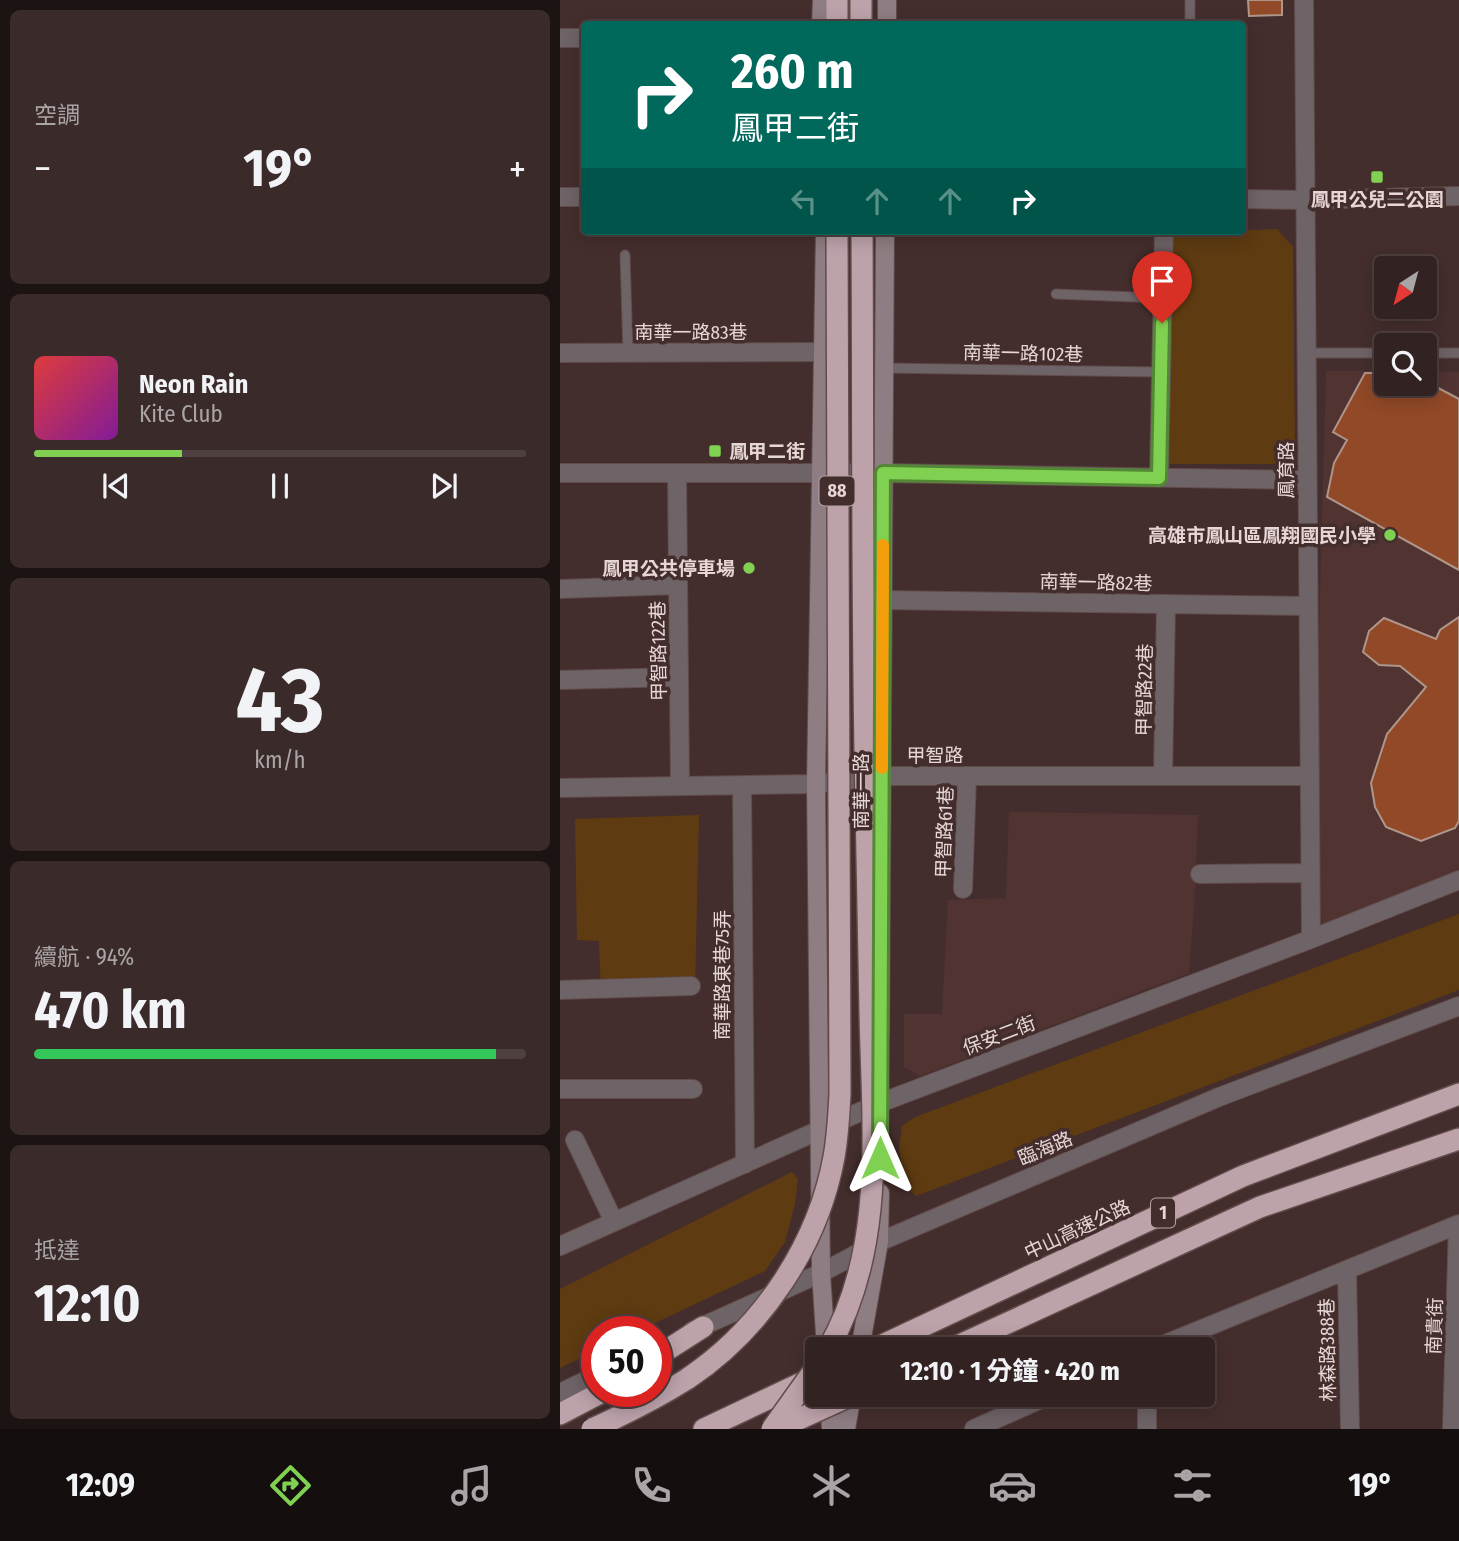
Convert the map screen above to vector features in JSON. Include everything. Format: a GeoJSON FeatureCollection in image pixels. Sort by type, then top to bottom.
{"type":"FeatureCollection","features":[{"type":"Feature","properties":{"kind":"highway"},"geometry":{"type":"LineString","coordinates":[[837,0],[837,21]]}},
{"type":"Feature","properties":{"kind":"highway"},"geometry":{"type":"LineString","coordinates":[[861,0],[861,21]]}},
{"type":"Feature","properties":{"kind":"highway","name":"88"},"geometry":{"type":"LineString","coordinates":[[593,1429],[638,1408],[689,1377],[750,1325],[767,1306],[789,1272],[817,1216],[834,1158],[840,1093],[837,235]]}},
{"type":"Feature","properties":{"kind":"highway","name":"88"},"geometry":{"type":"LineString","coordinates":[[833,1337],[859,1279],[870,1212],[872,1129],[865,747],[862,235]]}},
{"type":"Feature","properties":{"kind":"highway","name":"中山高速公路"},"geometry":{"type":"LineString","coordinates":[[900,1337],[1243,1176],[1459,1094]]}},
{"type":"Feature","properties":{"kind":"highway","name":"1"},"geometry":{"type":"LineString","coordinates":[[977,1337],[1260,1208],[1459,1139]]}},
{"type":"Feature","properties":{"kind":"highway"},"geometry":{"type":"LineString","coordinates":[[672,1346],[703,1326]]}},
{"type":"Feature","properties":{"kind":"highway"},"geometry":{"type":"LineString","coordinates":[[704,1429],[805,1382]]}},
{"type":"Feature","properties":{"kind":"highway"},"geometry":{"type":"LineString","coordinates":[[774,1429],[805,1384]]}},
{"type":"Feature","properties":{"kind":"highway"},"geometry":{"type":"LineString","coordinates":[[560,1414],[581,1403]]}},
{"type":"Feature","properties":{"kind":"highway"},"geometry":{"type":"LineString","coordinates":[[774,1429],[824,1407]]}},
{"type":"Feature","properties":{"kind":"main road"},"geometry":{"type":"LineString","coordinates":[[821,21],[822,0]]}},
{"type":"Feature","properties":{"kind":"main road"},"geometry":{"type":"LineString","coordinates":[[887,0],[887,21]]}},
{"type":"Feature","properties":{"kind":"main road"},"geometry":{"type":"LineString","coordinates":[[825,235],[816,784],[821,1273],[826,1337]]}},
{"type":"Feature","properties":{"kind":"main road","name":"南華一路"},"geometry":{"type":"LineString","coordinates":[[862,1337],[879,1242],[885,235]]}},
{"type":"Feature","properties":{"kind":"main road"},"geometry":{"type":"LineString","coordinates":[[830,1407],[831,1429]]}},
{"type":"Feature","properties":{"kind":"main road"},"geometry":{"type":"LineString","coordinates":[[846,1429],[850,1407]]}},
{"type":"Feature","properties":{"kind":"street","name":"鳳育路"},"geometry":{"type":"LineString","coordinates":[[1304,0],[1311,939]]}},
{"type":"Feature","properties":{"kind":"street"},"geometry":{"type":"LineString","coordinates":[[560,38],[581,37]]}},
{"type":"Feature","properties":{"kind":"street"},"geometry":{"type":"LineString","coordinates":[[1246,199],[1459,195]]}},
{"type":"Feature","properties":{"kind":"street"},"geometry":{"type":"LineString","coordinates":[[560,197],[581,197]]}},
{"type":"Feature","properties":{"kind":"street"},"geometry":{"type":"LineString","coordinates":[[1159,478],[1164,235]]}},
{"type":"Feature","properties":{"kind":"street","name":"南華一路83巷"},"geometry":{"type":"LineString","coordinates":[[560,353],[823,352]]}},
{"type":"Feature","properties":{"kind":"street"},"geometry":{"type":"LineString","coordinates":[[560,473],[883,473],[1307,480]]}},
{"type":"Feature","properties":{"kind":"street","name":"甲智路122巷"},"geometry":{"type":"LineString","coordinates":[[677,473],[680,786]]}},
{"type":"Feature","properties":{"kind":"street"},"geometry":{"type":"LineString","coordinates":[[560,589],[678,585]]}},
{"type":"Feature","properties":{"kind":"street","name":"南華一路82巷"},"geometry":{"type":"LineString","coordinates":[[883,600],[1308,606]]}},
{"type":"Feature","properties":{"kind":"street","name":"甲智路22巷"},"geometry":{"type":"LineString","coordinates":[[1163,776],[1166,604]]}},
{"type":"Feature","properties":{"kind":"street"},"geometry":{"type":"LineString","coordinates":[[560,680],[679,677]]}},
{"type":"Feature","properties":{"kind":"street","name":"甲智路"},"geometry":{"type":"LineString","coordinates":[[560,788],[816,784],[882,776],[1310,776]]}},
{"type":"Feature","properties":{"kind":"street","name":"甲智路61巷"},"geometry":{"type":"LineString","coordinates":[[963,889],[967,776]]}},
{"type":"Feature","properties":{"kind":"street","name":"南華路東巷75弄"},"geometry":{"type":"LineString","coordinates":[[742,786],[745,1164]]}},
{"type":"Feature","properties":{"kind":"street"},"geometry":{"type":"LineString","coordinates":[[1200,874],[1310,873]]}},
{"type":"Feature","properties":{"kind":"street","name":"保安二街"},"geometry":{"type":"LineString","coordinates":[[560,1246],[880,1102],[1311,939],[1459,880]]}},
{"type":"Feature","properties":{"kind":"street"},"geometry":{"type":"LineString","coordinates":[[560,990],[691,986]]}},
{"type":"Feature","properties":{"kind":"street","name":"臨海路"},"geometry":{"type":"LineString","coordinates":[[672,1341],[821,1273],[879,1242],[1219,1097],[1459,1006]]}},
{"type":"Feature","properties":{"kind":"street"},"geometry":{"type":"LineString","coordinates":[[560,1089],[694,1089]]}},
{"type":"Feature","properties":{"kind":"street"},"geometry":{"type":"LineString","coordinates":[[575,1140],[614,1222]]}},
{"type":"Feature","properties":{"kind":"street"},"geometry":{"type":"LineString","coordinates":[[1182,1337],[1459,1225]]}},
{"type":"Feature","properties":{"kind":"street","name":"南貴街"},"geometry":{"type":"LineString","coordinates":[[1452,1429],[1459,1225]]}},
{"type":"Feature","properties":{"kind":"street","name":"林森路388巷"},"geometry":{"type":"LineString","coordinates":[[1347,1270],[1350,1429]]}},
{"type":"Feature","properties":{"kind":"street"},"geometry":{"type":"LineString","coordinates":[[560,1393],[581,1383]]}},
{"type":"Feature","properties":{"kind":"street"},"geometry":{"type":"LineString","coordinates":[[974,1429],[1023,1407]]}},
{"type":"Feature","properties":{"kind":"street"},"geometry":{"type":"LineString","coordinates":[[1146,1429],[1147,1407]]}},
{"type":"Feature","properties":{"kind":"lane"},"geometry":{"type":"LineString","coordinates":[[1190,0],[1190,21]]}},
{"type":"Feature","properties":{"kind":"lane"},"geometry":{"type":"LineString","coordinates":[[625,255],[628,353]]}},
{"type":"Feature","properties":{"kind":"lane"},"geometry":{"type":"LineString","coordinates":[[1056,294],[1162,298]]}},
{"type":"Feature","properties":{"kind":"lane"},"geometry":{"type":"LineString","coordinates":[[1306,354],[1374,353]]}},
{"type":"Feature","properties":{"kind":"lane"},"geometry":{"type":"LineString","coordinates":[[1437,353],[1459,353]]}},
{"type":"Feature","properties":{"kind":"lane","name":"南華一路102巷"},"geometry":{"type":"LineString","coordinates":[[884,368],[1161,372]]}},
{"type":"Feature","properties":{"kind":"shaded area"},"geometry":{"type":"Polygon","coordinates":[[[1277,229],[1293,247],[1295,453],[1287,464],[1169,464],[1171,235],[1246,235],[1246,230],[1277,229]]]}},
{"type":"Feature","properties":{"kind":"shaded area","name":"高雄市鳳山區鳳翔國民小學"},"geometry":{"type":"Polygon","coordinates":[[[1326,371],[1374,371],[1374,396],[1437,396],[1437,372],[1459,372],[1459,876],[1311,933],[1326,371]]]}},
{"type":"Feature","properties":{"kind":"shaded area"},"geometry":{"type":"Polygon","coordinates":[[[1009,812],[1198,815],[1189,973],[920,1076],[904,1067],[904,1014],[942,1014],[948,900],[1006,898],[1009,812]]]}},
{"type":"Feature","properties":{"kind":"shaded area"},"geometry":{"type":"Polygon","coordinates":[[[699,815],[695,991],[601,995],[599,941],[577,940],[575,819],[699,815]]]}},
{"type":"Feature","properties":{"kind":"shaded area"},"geometry":{"type":"Polygon","coordinates":[[[1459,914],[1459,990],[916,1196],[904,1185],[899,1148],[902,1126],[915,1117],[1459,914]]]}},
{"type":"Feature","properties":{"kind":"shaded area"},"geometry":{"type":"Polygon","coordinates":[[[792,1172],[798,1179],[795,1204],[785,1242],[765,1271],[670,1316],[581,1316],[581,1358],[560,1368],[560,1289],[792,1172]]]}},
{"type":"Feature","properties":{"kind":"building"},"geometry":{"type":"Polygon","coordinates":[[[1248,0],[1282,0],[1282,15],[1249,16],[1248,0]]]}},
{"type":"Feature","properties":{"kind":"building"},"geometry":{"type":"Polygon","coordinates":[[[1365,373],[1374,373],[1374,396],[1437,396],[1437,387],[1459,399],[1459,570],[1327,497],[1334,463],[1347,440],[1333,432],[1365,373]]]}},
{"type":"Feature","properties":{"kind":"building"},"geometry":{"type":"Polygon","coordinates":[[[1459,617],[1459,821],[1455,828],[1421,841],[1386,827],[1375,807],[1371,783],[1387,734],[1426,687],[1400,666],[1379,665],[1363,652],[1369,631],[1384,618],[1436,639],[1440,630],[1459,617]]]}},
{"type":"Feature","properties":{"kind":"slow traffic"},"geometry":{"type":"LineString","coordinates":[[882,768],[883,545]]}},
{"type":"Feature","properties":{"kind":"place","name":"鳳甲公兒二公園"},"geometry":{"type":"Point","coordinates":[1377,177]}},
{"type":"Feature","properties":{"kind":"place","name":"鳳甲二街"},"geometry":{"type":"Point","coordinates":[715,451]}},
{"type":"Feature","properties":{"kind":"place","name":"高雄市鳳山區鳳翔國民小學"},"geometry":{"type":"Point","coordinates":[1390,535]}},
{"type":"Feature","properties":{"kind":"place","name":"鳳甲公共停車場"},"geometry":{"type":"Point","coordinates":[749,568]}},
{"type":"Feature","properties":{"kind":"route"},"geometry":{"type":"LineString","coordinates":[[880,1158],[883,473],[1159,478],[1162,323]]}}]}
